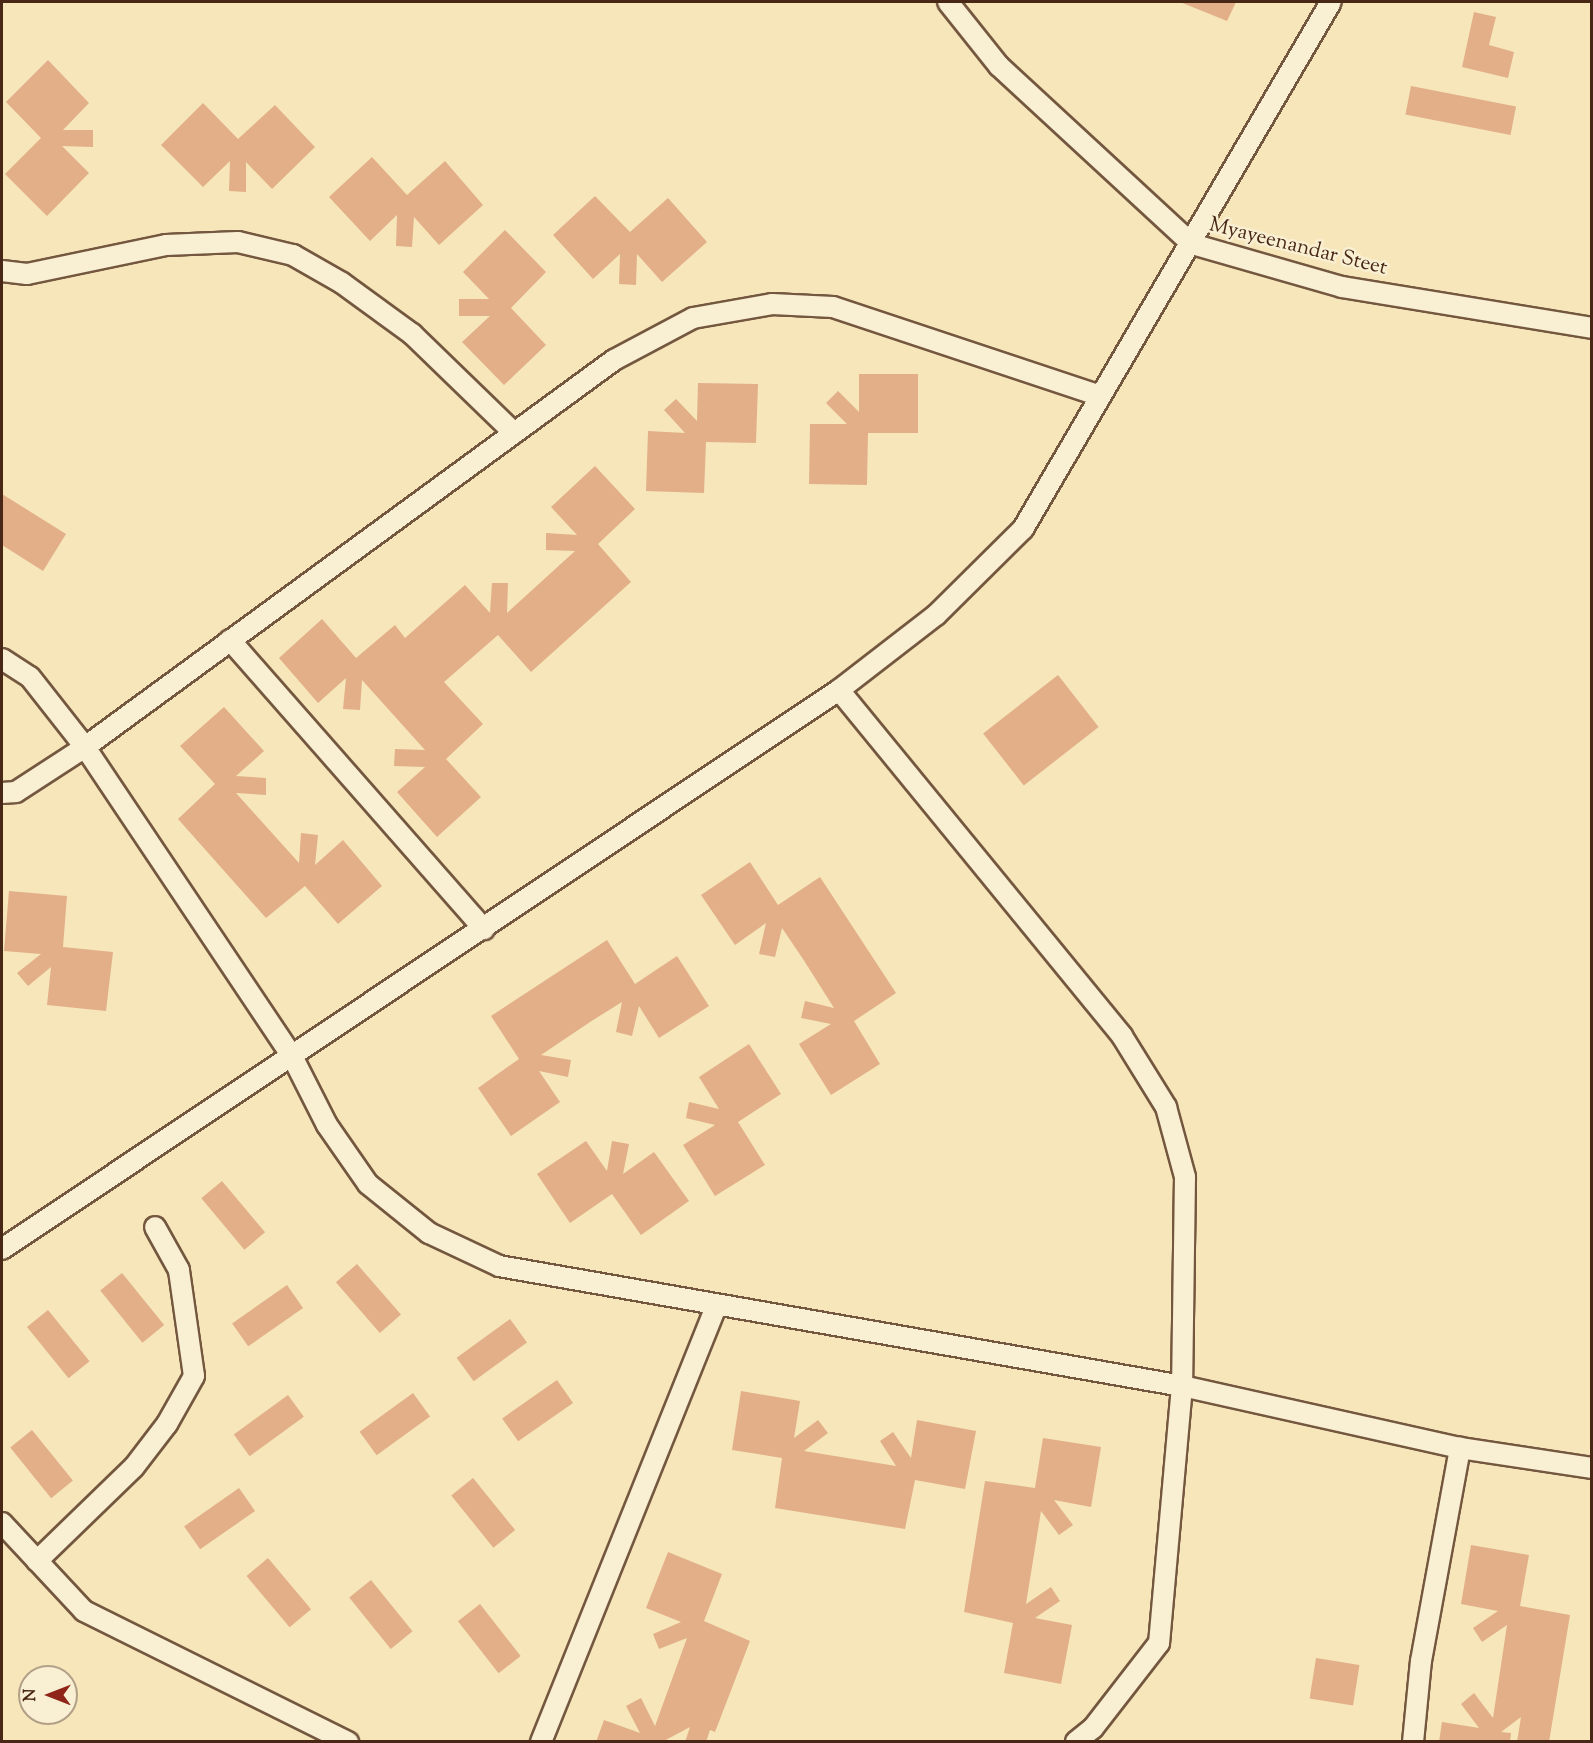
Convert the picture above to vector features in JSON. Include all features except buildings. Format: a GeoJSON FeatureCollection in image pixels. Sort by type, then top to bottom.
{"type":"FeatureCollection","features":[{"type":"Feature","properties":{"kind":"street","name":"Myayeenandar Steet"},"geometry":{"type":"LineString","coordinates":[[948,2],[999,66],[1192,244],[1342,286],[1592,328]]}},
{"type":"Feature","properties":{"kind":"street"},"geometry":{"type":"LineString","coordinates":[[2,1249],[293,1058],[839,690],[936,615],[1023,529],[1192,244],[1331,2]]}},
{"type":"Feature","properties":{"kind":"street"},"geometry":{"type":"LineString","coordinates":[[2,272],[27,274],[166,245],[238,242],[294,255],[342,283],[412,334],[514,433]]}},
{"type":"Feature","properties":{"kind":"street"},"geometry":{"type":"LineString","coordinates":[[2,794],[15,792],[85,747],[614,360],[693,318],[772,304],[833,307],[1101,396]]}},
{"type":"Feature","properties":{"kind":"street"},"geometry":{"type":"LineString","coordinates":[[231,640],[484,928]]}},
{"type":"Feature","properties":{"kind":"street"},"geometry":{"type":"LineString","coordinates":[[2,659],[30,677],[85,747],[293,1058],[327,1125],[368,1184],[429,1233],[499,1266],[716,1307],[1182,1386],[1460,1448],[1592,1468]]}},
{"type":"Feature","properties":{"kind":"street"},"geometry":{"type":"LineString","coordinates":[[839,690],[1122,1036],[1166,1107],[1185,1177],[1182,1386],[1159,1643],[1093,1728],[1076,1742]]}},
{"type":"Feature","properties":{"kind":"street"},"geometry":{"type":"LineString","coordinates":[[37,1561],[134,1467],[167,1424],[194,1376],[179,1270],[155,1227]]}},
{"type":"Feature","properties":{"kind":"street"},"geometry":{"type":"LineString","coordinates":[[541,1742],[716,1307]]}},
{"type":"Feature","properties":{"kind":"street"},"geometry":{"type":"LineString","coordinates":[[1413,1742],[1421,1661],[1460,1448]]}},
{"type":"Feature","properties":{"kind":"street"},"geometry":{"type":"LineString","coordinates":[[2,1523],[84,1611],[348,1742]]}}]}
